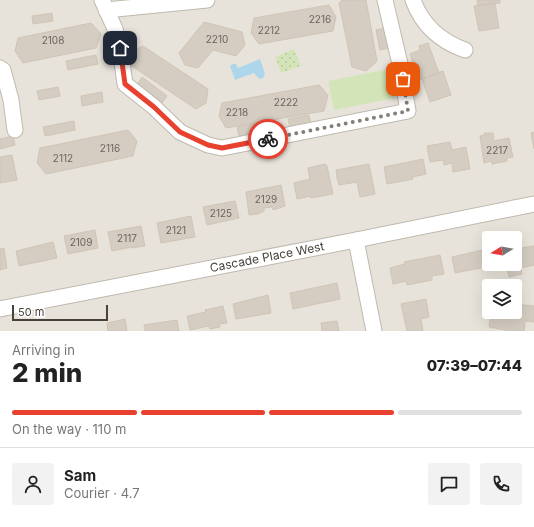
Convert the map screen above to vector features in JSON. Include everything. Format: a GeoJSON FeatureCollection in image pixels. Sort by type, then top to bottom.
{"type":"FeatureCollection","features":[{"type":"Feature","properties":{"kind":"street"},"geometry":{"type":"LineString","coordinates":[[207,0],[104,5],[115,30],[120,48],[125,84],[154,107],[180,132],[208,145],[222,148],[408,111],[400,64],[385,0]]}},
{"type":"Feature","properties":{"kind":"street"},"geometry":{"type":"LineString","coordinates":[[413,0],[424,21],[431,30],[454,46],[465,50]]}},
{"type":"Feature","properties":{"kind":"street"},"geometry":{"type":"LineString","coordinates":[[0,68],[3,70],[8,87],[15,130]]}},
{"type":"Feature","properties":{"kind":"street","name":"Cascade Place West"},"geometry":{"type":"LineString","coordinates":[[0,308],[356,240],[534,204]]}},
{"type":"Feature","properties":{"kind":"street"},"geometry":{"type":"LineString","coordinates":[[356,240],[374,331]]}},
{"type":"Feature","properties":{"kind":"shaded area"},"geometry":{"type":"Polygon","coordinates":[[[0,0],[534,0],[534,331],[0,331],[0,0]]]}},
{"type":"Feature","properties":{"kind":"green space"},"geometry":{"type":"Polygon","coordinates":[[[294,49],[301,66],[281,73],[275,57],[294,49]]]}},
{"type":"Feature","properties":{"kind":"green space"},"geometry":{"type":"Polygon","coordinates":[[[389,69],[395,98],[334,110],[328,81],[389,69]]]}},
{"type":"Feature","properties":{"kind":"water"},"geometry":{"type":"Polygon","coordinates":[[[260,59],[265,74],[263,78],[259,79],[254,73],[235,80],[230,66],[236,64],[238,68],[260,59]]]}},
{"type":"Feature","properties":{"kind":"building"},"geometry":{"type":"Polygon","coordinates":[[[342,0],[366,0],[377,61],[366,71],[352,67],[339,3],[342,0]]]}},
{"type":"Feature","properties":{"kind":"building"},"geometry":{"type":"Polygon","coordinates":[[[477,0],[500,0],[500,3],[478,6],[477,0]]]}},
{"type":"Feature","properties":{"kind":"building"},"geometry":{"type":"Polygon","coordinates":[[[495,3],[499,28],[479,31],[474,6],[495,3]]]}},
{"type":"Feature","properties":{"kind":"building"},"geometry":{"type":"Polygon","coordinates":[[[329,5],[336,17],[333,31],[259,44],[251,33],[254,18],[329,5]]]}},
{"type":"Feature","properties":{"kind":"building"},"geometry":{"type":"Polygon","coordinates":[[[52,13],[53,21],[33,24],[32,16],[52,13]]]}},
{"type":"Feature","properties":{"kind":"building"},"geometry":{"type":"Polygon","coordinates":[[[204,22],[242,32],[245,45],[236,56],[213,50],[198,68],[185,65],[179,53],[204,22]]]}},
{"type":"Feature","properties":{"kind":"building"},"geometry":{"type":"Polygon","coordinates":[[[91,23],[101,34],[96,48],[23,63],[15,51],[18,38],[91,23]]]}},
{"type":"Feature","properties":{"kind":"building"},"geometry":{"type":"Polygon","coordinates":[[[385,28],[389,48],[380,50],[376,30],[385,28]]]}},
{"type":"Feature","properties":{"kind":"building"},"geometry":{"type":"Polygon","coordinates":[[[428,43],[439,73],[419,80],[410,54],[420,50],[419,46],[428,43]]]}},
{"type":"Feature","properties":{"kind":"building"},"geometry":{"type":"Polygon","coordinates":[[[127,45],[135,50],[143,46],[208,89],[206,103],[196,109],[126,62],[127,45]]]}},
{"type":"Feature","properties":{"kind":"building"},"geometry":{"type":"Polygon","coordinates":[[[96,55],[98,64],[68,70],[66,61],[96,55]]]}},
{"type":"Feature","properties":{"kind":"building"},"geometry":{"type":"Polygon","coordinates":[[[443,71],[451,95],[430,102],[422,79],[443,71]]]}},
{"type":"Feature","properties":{"kind":"building"},"geometry":{"type":"Polygon","coordinates":[[[142,77],[167,96],[162,103],[137,85],[142,77]]]}},
{"type":"Feature","properties":{"kind":"building"},"geometry":{"type":"Polygon","coordinates":[[[319,85],[328,95],[324,111],[226,128],[219,116],[222,103],[319,85]]]}},
{"type":"Feature","properties":{"kind":"building"},"geometry":{"type":"Polygon","coordinates":[[[58,87],[60,96],[39,100],[37,91],[58,87]]]}},
{"type":"Feature","properties":{"kind":"building"},"geometry":{"type":"Polygon","coordinates":[[[102,92],[103,102],[82,106],[81,96],[102,92]]]}},
{"type":"Feature","properties":{"kind":"building"},"geometry":{"type":"Polygon","coordinates":[[[309,115],[311,124],[290,128],[288,119],[309,115]]]}},
{"type":"Feature","properties":{"kind":"building"},"geometry":{"type":"Polygon","coordinates":[[[74,121],[75,130],[45,136],[43,127],[74,121]]]}},
{"type":"Feature","properties":{"kind":"building"},"geometry":{"type":"Polygon","coordinates":[[[258,123],[260,133],[239,136],[237,127],[258,123]]]}},
{"type":"Feature","properties":{"kind":"building"},"geometry":{"type":"Polygon","coordinates":[[[128,130],[137,141],[133,156],[46,174],[37,163],[40,148],[128,130]]]}},
{"type":"Feature","properties":{"kind":"building"},"geometry":{"type":"Polygon","coordinates":[[[534,132],[534,149],[531,133],[534,132]]]}},
{"type":"Feature","properties":{"kind":"building"},"geometry":{"type":"Polygon","coordinates":[[[484,133],[493,133],[494,141],[509,138],[513,157],[507,158],[507,161],[492,164],[491,161],[484,163],[480,136],[485,135],[484,133]]]}},
{"type":"Feature","properties":{"kind":"building"},"geometry":{"type":"Polygon","coordinates":[[[13,136],[15,145],[0,149],[0,139],[13,136]]]}},
{"type":"Feature","properties":{"kind":"building"},"geometry":{"type":"Polygon","coordinates":[[[450,142],[452,150],[466,147],[470,169],[453,172],[452,163],[444,165],[443,160],[430,162],[427,146],[450,142]]]}},
{"type":"Feature","properties":{"kind":"building"},"geometry":{"type":"Polygon","coordinates":[[[12,155],[17,180],[0,183],[0,157],[12,155]]]}},
{"type":"Feature","properties":{"kind":"building"},"geometry":{"type":"Polygon","coordinates":[[[423,159],[426,174],[412,177],[413,179],[387,184],[384,167],[423,159]]]}},
{"type":"Feature","properties":{"kind":"building"},"geometry":{"type":"Polygon","coordinates":[[[325,164],[327,166],[333,194],[297,199],[294,183],[310,179],[308,168],[325,164]]]}},
{"type":"Feature","properties":{"kind":"building"},"geometry":{"type":"Polygon","coordinates":[[[369,164],[375,194],[360,197],[357,182],[339,185],[336,170],[369,164]]]}},
{"type":"Feature","properties":{"kind":"building"},"geometry":{"type":"Polygon","coordinates":[[[281,185],[285,206],[273,210],[272,207],[264,208],[264,211],[258,214],[249,215],[246,192],[281,185]]]}},
{"type":"Feature","properties":{"kind":"building"},"geometry":{"type":"Polygon","coordinates":[[[235,201],[239,218],[207,225],[203,207],[235,201]]]}},
{"type":"Feature","properties":{"kind":"building"},"geometry":{"type":"Polygon","coordinates":[[[191,216],[195,237],[161,243],[157,223],[191,216]]]}},
{"type":"Feature","properties":{"kind":"building"},"geometry":{"type":"Polygon","coordinates":[[[141,226],[145,246],[112,251],[108,232],[141,226]]]}},
{"type":"Feature","properties":{"kind":"building"},"geometry":{"type":"Polygon","coordinates":[[[95,230],[98,248],[68,254],[64,236],[95,230]]]}},
{"type":"Feature","properties":{"kind":"building"},"geometry":{"type":"Polygon","coordinates":[[[53,242],[57,258],[19,266],[16,251],[53,242]]]}},
{"type":"Feature","properties":{"kind":"building"},"geometry":{"type":"Polygon","coordinates":[[[534,246],[534,265],[522,268],[522,248],[534,246]]]}},
{"type":"Feature","properties":{"kind":"building"},"geometry":{"type":"Polygon","coordinates":[[[4,248],[7,268],[0,270],[0,249],[4,248]]]}},
{"type":"Feature","properties":{"kind":"building"},"geometry":{"type":"Polygon","coordinates":[[[482,250],[482,268],[455,273],[452,257],[482,250]]]}},
{"type":"Feature","properties":{"kind":"building"},"geometry":{"type":"Polygon","coordinates":[[[440,255],[444,274],[432,276],[432,280],[407,285],[406,281],[393,284],[390,268],[405,264],[404,262],[440,255]]]}},
{"type":"Feature","properties":{"kind":"building"},"geometry":{"type":"Polygon","coordinates":[[[508,271],[522,271],[522,274],[509,277],[508,271]]]}},
{"type":"Feature","properties":{"kind":"building"},"geometry":{"type":"Polygon","coordinates":[[[337,283],[340,299],[293,309],[290,293],[337,283]]]}},
{"type":"Feature","properties":{"kind":"building"},"geometry":{"type":"Polygon","coordinates":[[[268,295],[271,313],[236,319],[233,304],[268,295]]]}},
{"type":"Feature","properties":{"kind":"building"},"geometry":{"type":"Polygon","coordinates":[[[426,299],[429,317],[421,319],[423,331],[407,331],[401,304],[426,299]]]}},
{"type":"Feature","properties":{"kind":"building"},"geometry":{"type":"Polygon","coordinates":[[[522,305],[534,306],[534,322],[525,321],[524,331],[506,331],[489,327],[490,319],[522,319],[522,305]]]}},
{"type":"Feature","properties":{"kind":"building"},"geometry":{"type":"Polygon","coordinates":[[[223,306],[227,323],[219,324],[220,327],[210,329],[209,326],[190,330],[187,316],[206,312],[205,310],[223,306]]]}},
{"type":"Feature","properties":{"kind":"building"},"geometry":{"type":"Polygon","coordinates":[[[125,319],[127,331],[108,331],[107,323],[125,319]]]}},
{"type":"Feature","properties":{"kind":"building"},"geometry":{"type":"Polygon","coordinates":[[[177,320],[179,331],[145,331],[144,325],[177,320]]]}},
{"type":"Feature","properties":{"kind":"building"},"geometry":{"type":"Polygon","coordinates":[[[337,321],[339,331],[322,331],[321,323],[337,321]]]}},
{"type":"Feature","properties":{"kind":"way so far"},"geometry":{"type":"LineString","coordinates":[[268,139],[408,111],[403,79]]}},
{"type":"Feature","properties":{"kind":"route"},"geometry":{"type":"LineString","coordinates":[[120,48],[125,84],[154,107],[180,132],[208,145],[222,148],[268,139]]}}]}
